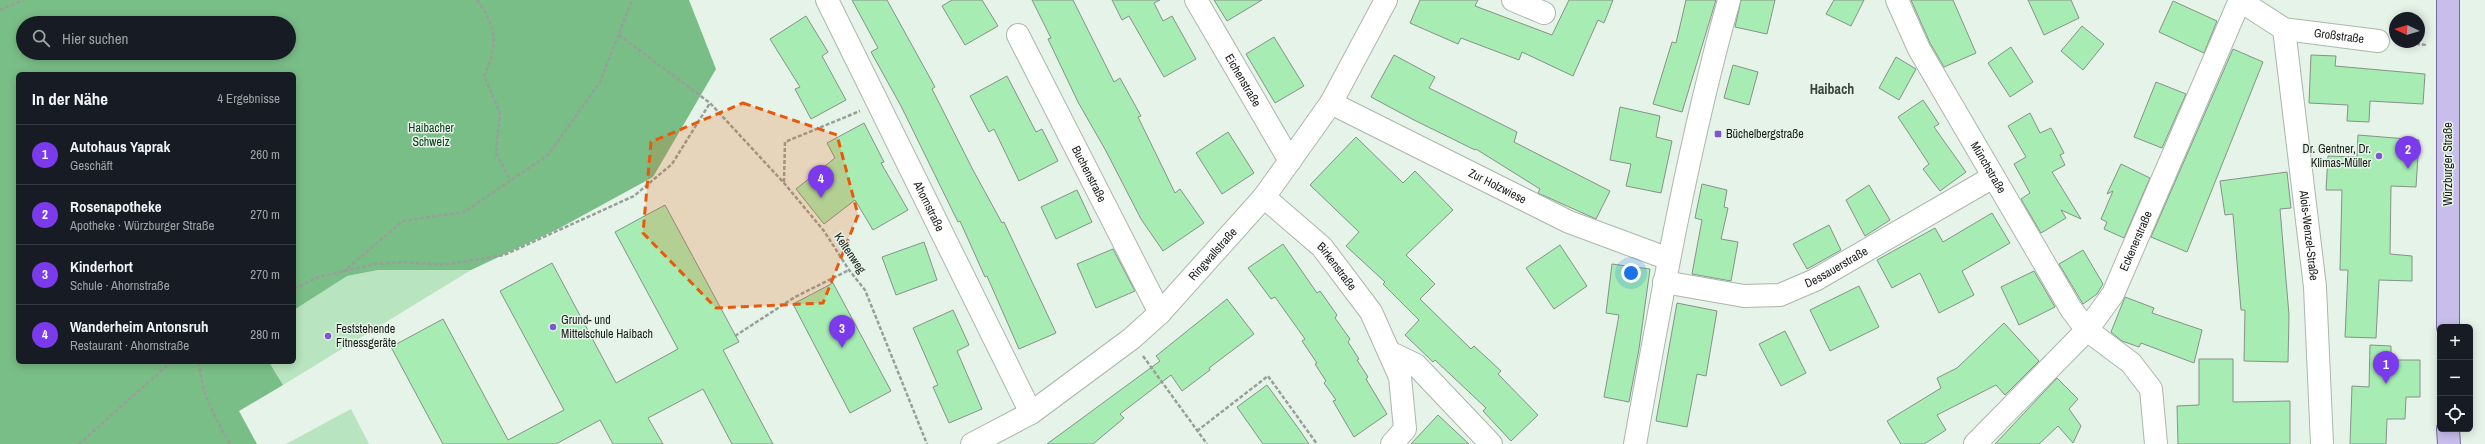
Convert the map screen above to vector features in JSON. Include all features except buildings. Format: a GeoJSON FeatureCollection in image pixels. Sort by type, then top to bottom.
{"type":"FeatureCollection","features":[{"type":"Feature","properties":{"kind":"main road","name":"Würzburger Straße"},"geometry":{"type":"LineString","coordinates":[[2448,0],[2448,324]]}},
{"type":"Feature","properties":{"kind":"main road"},"geometry":{"type":"LineString","coordinates":[[2448,432],[2448,444]]}},
{"type":"Feature","properties":{"kind":"street","name":"Ahornstraße"},"geometry":{"type":"LineString","coordinates":[[827,0],[1031,413]]}},
{"type":"Feature","properties":{"kind":"street","name":"Eichenstraße"},"geometry":{"type":"LineString","coordinates":[[1196,0],[1290,161]]}},
{"type":"Feature","properties":{"kind":"street","name":"Ringwallstraße"},"geometry":{"type":"LineString","coordinates":[[972,444],[1031,413],[1131,339],[1160,313],[1264,198],[1331,103],[1386,0]]}},
{"type":"Feature","properties":{"kind":"street"},"geometry":{"type":"LineString","coordinates":[[1513,0],[1544,13]]}},
{"type":"Feature","properties":{"kind":"street"},"geometry":{"type":"LineString","coordinates":[[1635,444],[1668,259],[1717,43],[1729,0]]}},
{"type":"Feature","properties":{"kind":"street","name":"Münchstraße"},"geometry":{"type":"LineString","coordinates":[[1897,0],[1919,49],[2071,308],[2087,330],[2131,363],[2151,388],[2156,444]]}},
{"type":"Feature","properties":{"kind":"street","name":"Großstraße"},"geometry":{"type":"LineString","coordinates":[[2240,0],[2284,29],[2378,41]]}},
{"type":"Feature","properties":{"kind":"street","name":"Eckenerstraße"},"geometry":{"type":"LineString","coordinates":[[1975,444],[2087,330],[2113,294],[2240,0]]}},
{"type":"Feature","properties":{"kind":"street","name":"Alois-Wenzel-Straße"},"geometry":{"type":"LineString","coordinates":[[2284,29],[2315,287],[2322,444]]}},
{"type":"Feature","properties":{"kind":"street","name":"Buchenstraße"},"geometry":{"type":"LineString","coordinates":[[1018,35],[1160,313]]}},
{"type":"Feature","properties":{"kind":"street","name":"Zur Holzwiese"},"geometry":{"type":"LineString","coordinates":[[1331,103],[1569,222],[1668,259]]}},
{"type":"Feature","properties":{"kind":"street","name":"Dessauerstraße"},"geometry":{"type":"LineString","coordinates":[[1664,282],[1744,296],[1780,295],[1815,280],[1993,177]]}},
{"type":"Feature","properties":{"kind":"street","name":"Birkenstraße"},"geometry":{"type":"LineString","coordinates":[[1264,198],[1322,247],[1371,312],[1400,377],[1405,429],[1392,444]]}},
{"type":"Feature","properties":{"kind":"street"},"geometry":{"type":"LineString","coordinates":[[1389,352],[1416,365],[1491,444]]}},
{"type":"Feature","properties":{"kind":"path"},"geometry":{"type":"LineString","coordinates":[[0,10],[23,0]]}},
{"type":"Feature","properties":{"kind":"path"},"geometry":{"type":"LineString","coordinates":[[477,0],[490,16],[493,37],[492,60],[484,76],[500,113],[496,153],[510,180]]}},
{"type":"Feature","properties":{"kind":"path"},"geometry":{"type":"LineString","coordinates":[[342,272],[404,221],[464,212],[548,155],[600,82],[632,0]]}},
{"type":"Feature","properties":{"kind":"path","name":"Keltenweg"},"geometry":{"type":"LineString","coordinates":[[619,35],[710,103],[784,183],[824,231],[849,270],[865,290],[927,444]]}},
{"type":"Feature","properties":{"kind":"path","name":"Großstraße"},"geometry":{"type":"LineString","coordinates":[[2378,41],[2448,46]]}},
{"type":"Feature","properties":{"kind":"path"},"geometry":{"type":"LineString","coordinates":[[296,288],[318,277],[375,264],[404,262],[442,265],[504,255],[634,196],[672,164],[710,103]]}},
{"type":"Feature","properties":{"kind":"path"},"geometry":{"type":"LineString","coordinates":[[784,183],[785,142],[879,103]]}},
{"type":"Feature","properties":{"kind":"path"},"geometry":{"type":"LineString","coordinates":[[735,336],[795,297],[849,270]]}},
{"type":"Feature","properties":{"kind":"path"},"geometry":{"type":"LineString","coordinates":[[1131,339],[1207,444]]}},
{"type":"Feature","properties":{"kind":"path"},"geometry":{"type":"LineString","coordinates":[[79,444],[169,364]]}},
{"type":"Feature","properties":{"kind":"path"},"geometry":{"type":"LineString","coordinates":[[199,364],[201,382],[211,409],[230,444]]}},
{"type":"Feature","properties":{"kind":"path"},"geometry":{"type":"LineString","coordinates":[[1197,431],[1268,376],[1317,444]]}},
{"type":"Feature","properties":{"kind":"highlighted area"},"geometry":{"type":"Polygon","coordinates":[[[743,103],[837,135],[858,215],[823,303],[716,308],[643,233],[651,142],[743,103]]]}},
{"type":"Feature","properties":{"kind":"green space","name":"Haibacher Schweiz"},"geometry":{"type":"Polygon","coordinates":[[[0,0],[689,0],[716,69],[653,177],[558,229],[471,270],[378,270],[347,276],[296,309],[296,72],[16,72],[16,364],[270,364],[283,385],[239,411],[257,444],[0,444],[0,0]]]}},
{"type":"Feature","properties":{"kind":"green space","name":"Feststehende Fitnessgeräte"},"geometry":{"type":"Polygon","coordinates":[[[378,270],[471,270],[283,385],[270,364],[296,364],[296,309],[346,276],[378,270]]]}},
{"type":"Feature","properties":{"kind":"green space"},"geometry":{"type":"Polygon","coordinates":[[[351,409],[369,444],[286,444],[351,409]]]}},
{"type":"Feature","properties":{"kind":"place","name":"Büchelbergstraße"},"geometry":{"type":"Point","coordinates":[1718,134]}},
{"type":"Feature","properties":{"kind":"place","name":"Dr. Gentner, Dr. Klimas-Müller"},"geometry":{"type":"Point","coordinates":[2379,156]}},
{"type":"Feature","properties":{"kind":"place","name":"Rosenapotheke"},"geometry":{"type":"Point","coordinates":[2408,169]}},
{"type":"Feature","properties":{"kind":"place","name":"Wanderheim Antonsruh"},"geometry":{"type":"Point","coordinates":[821,198]}},
{"type":"Feature","properties":{"kind":"place","name":"Grund- und Mittelschule Haibach"},"geometry":{"type":"Point","coordinates":[553,327]}},
{"type":"Feature","properties":{"kind":"place","name":"Feststehende Fitnessgeräte"},"geometry":{"type":"Point","coordinates":[328,336]}},
{"type":"Feature","properties":{"kind":"place","name":"Kinderhort"},"geometry":{"type":"Point","coordinates":[842,348]}},
{"type":"Feature","properties":{"kind":"place","name":"Autohaus Yaprak"},"geometry":{"type":"Point","coordinates":[2386,384]}},
{"type":"Feature","properties":{"kind":"district","name":"Haibach"},"geometry":{"type":"Point","coordinates":[1832,89]}}]}
